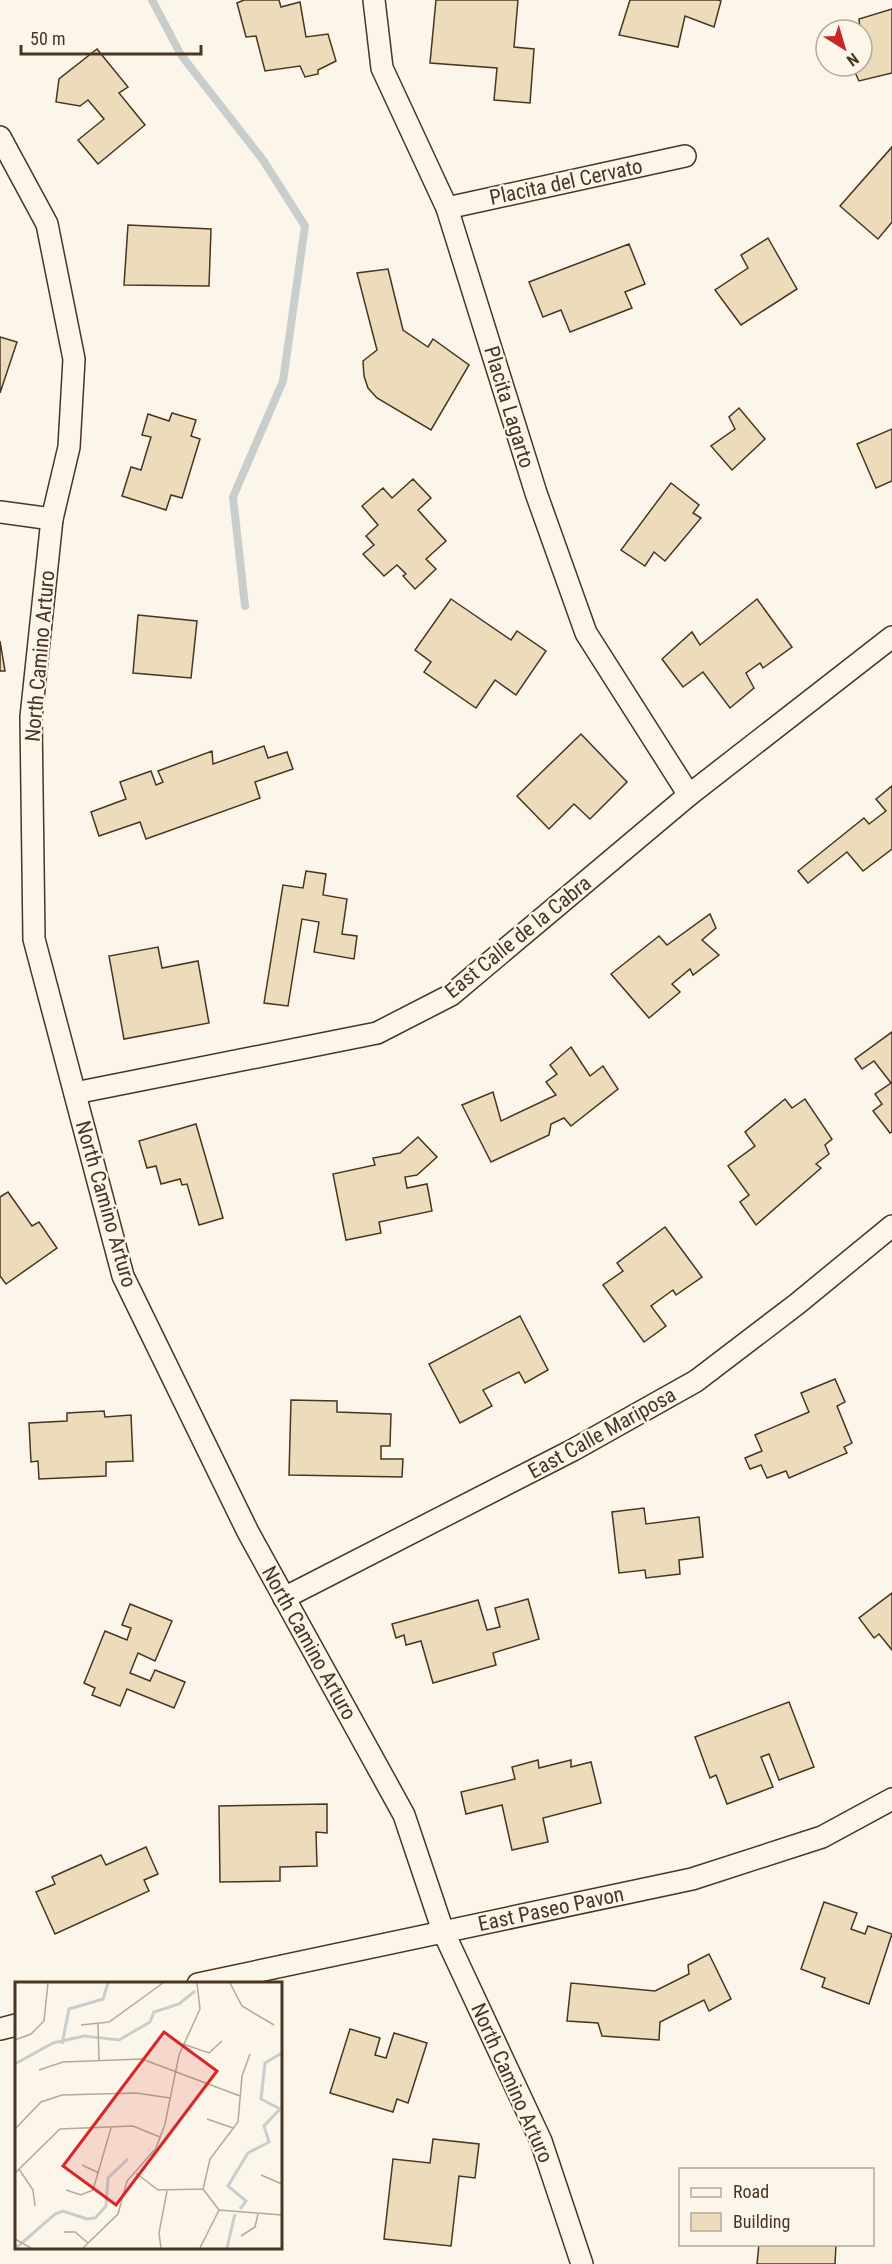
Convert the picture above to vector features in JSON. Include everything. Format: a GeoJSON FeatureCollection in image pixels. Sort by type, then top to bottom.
{"type":"FeatureCollection","features":[{"type":"Feature","properties":{"kind":"street","name":"Placita Lagarto"},"geometry":{"type":"LineString","coordinates":[[374,0],[382,68],[447,208],[536,493],[586,633],[689,795]]}},
{"type":"Feature","properties":{"kind":"street","name":"North Camino Arturo"},"geometry":{"type":"LineString","coordinates":[[0,137],[47,224],[74,359],[69,447],[52,519],[31,717],[34,939],[123,1276],[248,1532],[404,1815],[443,1931],[541,2141],[582,2264]]}},
{"type":"Feature","properties":{"kind":"street","name":"Placita del Cervato"},"geometry":{"type":"LineString","coordinates":[[447,208],[685,156]]}},
{"type":"Feature","properties":{"kind":"street"},"geometry":{"type":"LineString","coordinates":[[0,512],[52,519]]}},
{"type":"Feature","properties":{"kind":"street","name":"East Calle de la Cabra"},"geometry":{"type":"LineString","coordinates":[[75,1093],[377,1033],[451,995],[689,795],[892,637]]}},
{"type":"Feature","properties":{"kind":"street","name":"East Calle Mariposa"},"geometry":{"type":"LineString","coordinates":[[284,1598],[573,1450],[696,1382],[892,1226]]}},
{"type":"Feature","properties":{"kind":"street","name":"East Paseo Pavon"},"geometry":{"type":"LineString","coordinates":[[203,1982],[692,1879],[822,1837],[892,1799]]}},
{"type":"Feature","properties":{"kind":"street"},"geometry":{"type":"LineString","coordinates":[[0,2029],[15,2025]]}},
{"type":"Feature","properties":{"kind":"building"},"geometry":{"type":"Polygon","coordinates":[[[244,0],[279,0],[281,7],[300,2],[306,37],[328,34],[336,61],[318,70],[318,74],[305,77],[300,66],[265,71],[256,36],[246,37],[237,3],[244,0]]]}},
{"type":"Feature","properties":{"kind":"building"},"geometry":{"type":"Polygon","coordinates":[[[436,0],[518,0],[514,47],[534,49],[530,103],[494,100],[497,68],[430,63],[436,0]]]}},
{"type":"Feature","properties":{"kind":"building"},"geometry":{"type":"Polygon","coordinates":[[[630,0],[721,1],[714,27],[685,16],[678,47],[619,35],[630,0]]]}},
{"type":"Feature","properties":{"kind":"building"},"geometry":{"type":"Polygon","coordinates":[[[892,9],[892,73],[874,77],[874,18],[862,18],[892,9]]]}},
{"type":"Feature","properties":{"kind":"building"},"geometry":{"type":"Polygon","coordinates":[[[97,49],[128,87],[119,93],[145,125],[98,164],[78,140],[104,119],[88,100],[80,106],[56,102],[59,79],[97,49]]]}},
{"type":"Feature","properties":{"kind":"building"},"geometry":{"type":"Polygon","coordinates":[[[892,147],[892,222],[878,239],[840,206],[892,147]]]}},
{"type":"Feature","properties":{"kind":"building"},"geometry":{"type":"Polygon","coordinates":[[[128,225],[211,229],[209,286],[124,285],[128,225]]]}},
{"type":"Feature","properties":{"kind":"building"},"geometry":{"type":"Polygon","coordinates":[[[768,238],[797,289],[741,325],[715,290],[748,268],[741,255],[768,238]]]}},
{"type":"Feature","properties":{"kind":"building"},"geometry":{"type":"Polygon","coordinates":[[[629,244],[645,284],[625,292],[632,308],[570,332],[561,310],[543,317],[529,282],[629,244]]]}},
{"type":"Feature","properties":{"kind":"building"},"geometry":{"type":"Polygon","coordinates":[[[388,269],[403,330],[428,347],[433,339],[469,365],[431,430],[377,398],[368,388],[364,376],[363,361],[377,350],[357,273],[388,269]]]}},
{"type":"Feature","properties":{"kind":"building"},"geometry":{"type":"Polygon","coordinates":[[[0,337],[17,342],[0,393],[0,337]]]}},
{"type":"Feature","properties":{"kind":"building"},"geometry":{"type":"Polygon","coordinates":[[[739,408],[765,439],[732,470],[711,446],[735,429],[729,417],[739,408]]]}},
{"type":"Feature","properties":{"kind":"building"},"geometry":{"type":"Polygon","coordinates":[[[172,413],[196,420],[191,436],[200,439],[182,498],[171,495],[166,510],[122,496],[131,467],[141,470],[151,437],[142,435],[148,414],[169,421],[172,413]]]}},
{"type":"Feature","properties":{"kind":"building"},"geometry":{"type":"Polygon","coordinates":[[[892,429],[892,481],[876,488],[857,444],[892,429]]]}},
{"type":"Feature","properties":{"kind":"building"},"geometry":{"type":"Polygon","coordinates":[[[413,479],[431,498],[418,510],[446,541],[426,559],[436,569],[415,589],[397,565],[384,576],[363,554],[374,545],[366,536],[378,525],[362,506],[383,488],[392,498],[413,479]]]}},
{"type":"Feature","properties":{"kind":"building"},"geometry":{"type":"Polygon","coordinates":[[[671,483],[699,505],[693,513],[701,518],[665,561],[654,552],[645,566],[621,550],[671,483]]]}},
{"type":"Feature","properties":{"kind":"building"},"geometry":{"type":"Polygon","coordinates":[[[451,599],[511,640],[517,631],[546,651],[516,695],[495,680],[476,708],[424,672],[431,662],[415,650],[451,599]]]}},
{"type":"Feature","properties":{"kind":"building"},"geometry":{"type":"Polygon","coordinates":[[[757,599],[792,647],[763,668],[760,663],[746,673],[754,688],[730,708],[703,672],[683,687],[662,659],[692,632],[700,645],[757,599]]]}},
{"type":"Feature","properties":{"kind":"building"},"geometry":{"type":"Polygon","coordinates":[[[138,615],[197,621],[191,678],[133,673],[138,615]]]}},
{"type":"Feature","properties":{"kind":"building"},"geometry":{"type":"Polygon","coordinates":[[[0,641],[5,671],[0,671],[0,641]]]}},
{"type":"Feature","properties":{"kind":"building"},"geometry":{"type":"Polygon","coordinates":[[[581,734],[627,782],[590,819],[574,804],[549,829],[517,796],[581,734]]]}},
{"type":"Feature","properties":{"kind":"building"},"geometry":{"type":"Polygon","coordinates":[[[264,746],[268,758],[287,752],[293,769],[255,782],[260,798],[146,839],[140,822],[99,836],[91,812],[126,799],[120,782],[151,771],[156,785],[163,782],[158,771],[212,751],[213,764],[264,746]]]}},
{"type":"Feature","properties":{"kind":"building"},"geometry":{"type":"Polygon","coordinates":[[[892,786],[892,849],[863,871],[847,852],[808,883],[798,871],[864,818],[869,824],[886,811],[876,799],[892,786]]]}},
{"type":"Feature","properties":{"kind":"building"},"geometry":{"type":"Polygon","coordinates":[[[306,871],[326,874],[323,895],[347,899],[342,934],[357,936],[354,959],[314,952],[319,922],[302,919],[288,1006],[264,1003],[283,885],[303,888],[306,871]]]}},
{"type":"Feature","properties":{"kind":"building"},"geometry":{"type":"Polygon","coordinates":[[[710,914],[716,928],[702,940],[719,955],[693,975],[690,969],[672,984],[680,992],[649,1018],[611,974],[659,936],[667,945],[710,914]]]}},
{"type":"Feature","properties":{"kind":"building"},"geometry":{"type":"Polygon","coordinates":[[[158,947],[162,968],[198,961],[209,1023],[124,1039],[109,956],[158,947]]]}},
{"type":"Feature","properties":{"kind":"building"},"geometry":{"type":"Polygon","coordinates":[[[892,1032],[892,1132],[890,1133],[873,1111],[882,1104],[875,1094],[891,1083],[874,1061],[862,1069],[855,1059],[892,1032]]]}},
{"type":"Feature","properties":{"kind":"building"},"geometry":{"type":"Polygon","coordinates":[[[571,1047],[590,1076],[603,1066],[618,1089],[571,1126],[564,1118],[551,1124],[549,1135],[491,1162],[462,1105],[493,1092],[501,1121],[556,1095],[546,1082],[557,1074],[550,1065],[571,1047]]]}},
{"type":"Feature","properties":{"kind":"building"},"geometry":{"type":"Polygon","coordinates":[[[785,1099],[792,1108],[805,1099],[832,1139],[825,1145],[829,1154],[816,1164],[821,1168],[756,1225],[740,1202],[749,1195],[728,1166],[755,1146],[745,1132],[785,1099]]]}},
{"type":"Feature","properties":{"kind":"building"},"geometry":{"type":"Polygon","coordinates":[[[196,1124],[223,1218],[199,1225],[187,1184],[182,1185],[180,1179],[161,1184],[156,1166],[147,1168],[139,1141],[196,1124]]]}},
{"type":"Feature","properties":{"kind":"building"},"geometry":{"type":"Polygon","coordinates":[[[418,1137],[437,1157],[417,1175],[405,1177],[407,1188],[427,1184],[432,1211],[379,1222],[381,1233],[346,1240],[333,1174],[375,1165],[373,1158],[400,1153],[418,1137]]]}},
{"type":"Feature","properties":{"kind":"building"},"geometry":{"type":"Polygon","coordinates":[[[8,1192],[32,1226],[39,1222],[57,1248],[6,1284],[0,1276],[0,1197],[8,1192]]]}},
{"type":"Feature","properties":{"kind":"building"},"geometry":{"type":"Polygon","coordinates":[[[665,1227],[702,1277],[676,1295],[673,1290],[651,1306],[666,1326],[644,1342],[603,1285],[623,1271],[617,1263],[665,1227]]]}},
{"type":"Feature","properties":{"kind":"building"},"geometry":{"type":"Polygon","coordinates":[[[520,1316],[548,1370],[525,1383],[519,1372],[483,1390],[492,1406],[460,1423],[429,1364],[520,1316]]]}},
{"type":"Feature","properties":{"kind":"building"},"geometry":{"type":"Polygon","coordinates":[[[835,1379],[845,1402],[837,1406],[852,1443],[844,1447],[847,1453],[789,1478],[786,1471],[767,1478],[761,1465],[750,1469],[745,1458],[762,1451],[755,1435],[809,1412],[801,1393],[835,1379]]]}},
{"type":"Feature","properties":{"kind":"building"},"geometry":{"type":"Polygon","coordinates":[[[291,1400],[337,1401],[337,1412],[391,1414],[390,1446],[381,1446],[381,1459],[403,1459],[402,1477],[289,1475],[291,1400]]]}},
{"type":"Feature","properties":{"kind":"building"},"geometry":{"type":"Polygon","coordinates":[[[104,1411],[105,1417],[131,1415],[133,1461],[106,1462],[106,1476],[39,1479],[38,1461],[31,1462],[29,1423],[67,1421],[67,1413],[104,1411]]]}},
{"type":"Feature","properties":{"kind":"building"},"geometry":{"type":"Polygon","coordinates":[[[644,1508],[646,1524],[699,1517],[703,1557],[679,1560],[680,1574],[646,1578],[645,1570],[619,1573],[612,1512],[644,1508]]]}},
{"type":"Feature","properties":{"kind":"building"},"geometry":{"type":"Polygon","coordinates":[[[892,1593],[892,1650],[879,1634],[874,1638],[859,1618],[892,1593]]]}},
{"type":"Feature","properties":{"kind":"building"},"geometry":{"type":"Polygon","coordinates":[[[528,1599],[539,1639],[493,1653],[496,1665],[433,1683],[421,1641],[406,1645],[404,1635],[396,1638],[392,1624],[478,1600],[487,1630],[500,1627],[495,1608],[528,1599]]]}},
{"type":"Feature","properties":{"kind":"building"},"geometry":{"type":"Polygon","coordinates":[[[130,1604],[172,1621],[155,1661],[138,1653],[130,1673],[150,1681],[155,1670],[185,1682],[174,1708],[127,1689],[120,1706],[92,1695],[95,1688],[84,1683],[105,1631],[127,1640],[131,1628],[122,1625],[130,1604]]]}},
{"type":"Feature","properties":{"kind":"building"},"geometry":{"type":"Polygon","coordinates":[[[789,1702],[814,1767],[779,1780],[769,1754],[761,1757],[773,1787],[727,1804],[716,1775],[710,1778],[695,1737],[789,1702]]]}},
{"type":"Feature","properties":{"kind":"building"},"geometry":{"type":"Polygon","coordinates":[[[538,1760],[539,1768],[571,1760],[571,1767],[591,1762],[601,1803],[543,1818],[548,1842],[512,1850],[502,1805],[466,1814],[461,1792],[515,1779],[512,1767],[538,1760]]]}},
{"type":"Feature","properties":{"kind":"building"},"geometry":{"type":"Polygon","coordinates":[[[327,1804],[327,1833],[316,1832],[317,1866],[280,1867],[280,1881],[220,1882],[219,1806],[327,1804]]]}},
{"type":"Feature","properties":{"kind":"building"},"geometry":{"type":"Polygon","coordinates":[[[146,1847],[158,1874],[144,1880],[149,1891],[55,1934],[36,1892],[55,1884],[52,1877],[101,1855],[106,1865],[146,1847]]]}},
{"type":"Feature","properties":{"kind":"building"},"geometry":{"type":"Polygon","coordinates":[[[824,1902],[857,1913],[851,1929],[865,1934],[868,1926],[892,1934],[869,2004],[822,1987],[825,1978],[801,1969],[824,1902]]]}},
{"type":"Feature","properties":{"kind":"building"},"geometry":{"type":"Polygon","coordinates":[[[709,1954],[731,1999],[709,2011],[704,2000],[660,2022],[659,2040],[602,2036],[598,2023],[567,2021],[571,1983],[655,1991],[689,1974],[688,1965],[709,1954]]]}},
{"type":"Feature","properties":{"kind":"building"},"geometry":{"type":"Polygon","coordinates":[[[350,2029],[380,2038],[375,2055],[386,2058],[394,2033],[427,2043],[408,2103],[397,2099],[393,2112],[330,2093],[350,2029]]]}},
{"type":"Feature","properties":{"kind":"building"},"geometry":{"type":"Polygon","coordinates":[[[433,2139],[479,2144],[475,2178],[459,2176],[451,2246],[384,2239],[393,2159],[430,2163],[433,2139]]]}},
{"type":"Feature","properties":{"kind":"building"},"geometry":{"type":"Polygon","coordinates":[[[759,2246],[836,2246],[835,2264],[757,2264],[759,2246]]]}},
{"type":"Feature","properties":{"kind":"waterway"},"geometry":{"type":"LineString","coordinates":[[152,0],[181,55],[263,160],[305,226],[283,381],[233,497],[245,606]]}}]}
